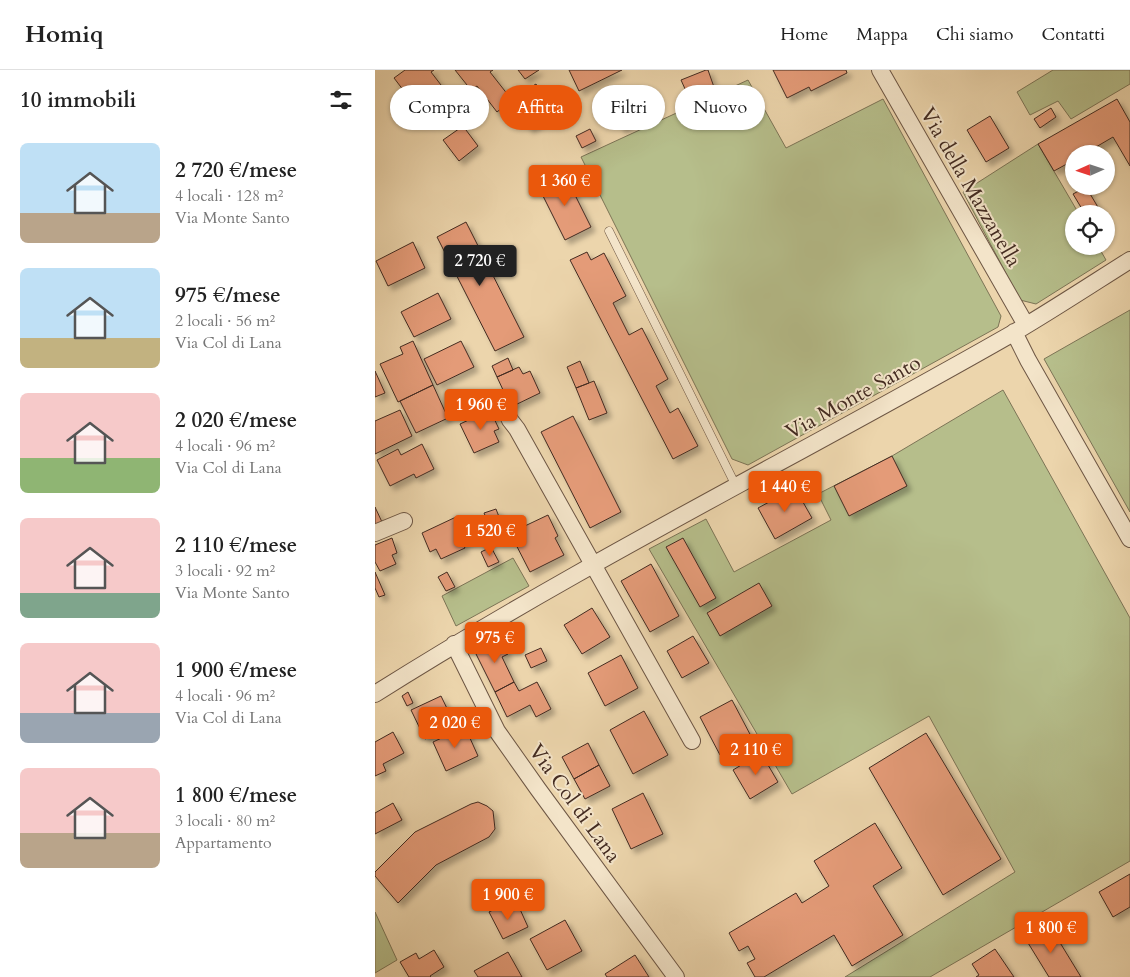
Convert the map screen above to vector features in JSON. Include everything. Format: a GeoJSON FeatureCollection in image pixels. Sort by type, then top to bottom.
{"type":"FeatureCollection","features":[{"type":"Feature","properties":{"kind":"street","name":"Via della Mazzanella"},"geometry":{"type":"LineString","coordinates":[[880,70],[1020,328],[1028,360],[1130,539]]}},
{"type":"Feature","properties":{"kind":"street","name":"Via Monte Santo"},"geometry":{"type":"LineString","coordinates":[[375,694],[454,644],[593,565],[1020,328],[1130,260]]}},
{"type":"Feature","properties":{"kind":"street"},"geometry":{"type":"LineString","coordinates":[[503,405],[692,741]]}},
{"type":"Feature","properties":{"kind":"street"},"geometry":{"type":"LineString","coordinates":[[375,533],[404,521]]}},
{"type":"Feature","properties":{"kind":"street","name":"Via Col di Lana"},"geometry":{"type":"LineString","coordinates":[[454,644],[497,731],[676,977]]}},
{"type":"Feature","properties":{"kind":"lane"},"geometry":{"type":"LineString","coordinates":[[609,231],[736,486]]}},
{"type":"Feature","properties":{"kind":"green space"},"geometry":{"type":"Polygon","coordinates":[[[1053,70],[1130,70],[1130,84],[1071,119],[1058,101],[1030,115],[1017,92],[1053,70]]]}},
{"type":"Feature","properties":{"kind":"green space"},"geometry":{"type":"Polygon","coordinates":[[[748,80],[751,85],[737,85],[748,80]]]}},
{"type":"Feature","properties":{"kind":"green space"},"geometry":{"type":"Polygon","coordinates":[[[883,99],[1001,316],[998,327],[748,465],[732,459],[581,157],[640,130],[665,130],[665,118],[675,114],[675,130],[765,130],[765,110],[786,148],[883,99]]]}},
{"type":"Feature","properties":{"kind":"green space"},"geometry":{"type":"Polygon","coordinates":[[[1038,144],[1065,190],[1065,195],[1068,195],[1074,205],[1065,205],[1065,255],[1103,255],[1106,260],[1036,304],[1020,300],[963,192],[1038,144]]]}},
{"type":"Feature","properties":{"kind":"green space"},"geometry":{"type":"Polygon","coordinates":[[[1130,310],[1130,512],[1044,359],[1130,310]]]}},
{"type":"Feature","properties":{"kind":"green space"},"geometry":{"type":"Polygon","coordinates":[[[1003,390],[1130,618],[1130,861],[930,977],[845,977],[1015,872],[929,716],[792,794],[649,549],[706,519],[734,572],[831,520],[818,494],[892,456],[1003,390]]]}},
{"type":"Feature","properties":{"kind":"green space"},"geometry":{"type":"Polygon","coordinates":[[[513,558],[529,586],[456,626],[442,596],[513,558]]]}},
{"type":"Feature","properties":{"kind":"green space"},"geometry":{"type":"Polygon","coordinates":[[[375,912],[397,960],[375,973],[375,912]]]}},
{"type":"Feature","properties":{"kind":"building"},"geometry":{"type":"Polygon","coordinates":[[[405,70],[434,70],[431,72],[441,85],[399,85],[394,78],[405,70]]]}},
{"type":"Feature","properties":{"kind":"building"},"geometry":{"type":"Polygon","coordinates":[[[455,70],[493,70],[490,72],[500,85],[499,110],[497,112],[489,102],[489,85],[467,85],[455,70]]]}},
{"type":"Feature","properties":{"kind":"building"},"geometry":{"type":"Polygon","coordinates":[[[518,70],[539,70],[525,79],[518,70]]]}},
{"type":"Feature","properties":{"kind":"building"},"geometry":{"type":"Polygon","coordinates":[[[569,70],[622,70],[582,90],[582,85],[576,85],[569,70]]]}},
{"type":"Feature","properties":{"kind":"building"},"geometry":{"type":"Polygon","coordinates":[[[708,70],[713,85],[683,85],[681,80],[708,70]]]}},
{"type":"Feature","properties":{"kind":"building"},"geometry":{"type":"Polygon","coordinates":[[[773,70],[846,70],[847,73],[811,91],[809,87],[787,98],[773,70]]]}},
{"type":"Feature","properties":{"kind":"building"},"geometry":{"type":"Polygon","coordinates":[[[1117,99],[1130,122],[1130,166],[1113,137],[1099,145],[1065,145],[1065,165],[1054,171],[1038,144],[1117,99]]]}},
{"type":"Feature","properties":{"kind":"building"},"geometry":{"type":"Polygon","coordinates":[[[1051,108],[1056,117],[1040,128],[1034,119],[1051,108]]]}},
{"type":"Feature","properties":{"kind":"building"},"geometry":{"type":"Polygon","coordinates":[[[990,116],[1009,148],[986,162],[967,130],[990,116]]]}},
{"type":"Feature","properties":{"kind":"building"},"geometry":{"type":"Polygon","coordinates":[[[590,129],[596,141],[582,148],[576,136],[590,129]]]}},
{"type":"Feature","properties":{"kind":"building"},"geometry":{"type":"Polygon","coordinates":[[[457,130],[466,130],[478,146],[459,161],[443,140],[457,130]]]}},
{"type":"Feature","properties":{"kind":"building"},"geometry":{"type":"Polygon","coordinates":[[[564,173],[591,227],[565,240],[538,186],[564,173]]]}},
{"type":"Feature","properties":{"kind":"building"},"geometry":{"type":"Polygon","coordinates":[[[1074,195],[1091,195],[1097,205],[1080,205],[1074,195]]]}},
{"type":"Feature","properties":{"kind":"building"},"geometry":{"type":"Polygon","coordinates":[[[466,222],[524,337],[495,351],[437,237],[466,222]]]}},
{"type":"Feature","properties":{"kind":"building"},"geometry":{"type":"Polygon","coordinates":[[[413,242],[425,268],[388,286],[376,261],[413,242]]]}},
{"type":"Feature","properties":{"kind":"building"},"geometry":{"type":"Polygon","coordinates":[[[587,252],[591,260],[604,253],[626,296],[613,303],[629,335],[642,328],[668,379],[656,386],[670,413],[678,408],[698,446],[673,459],[570,260],[587,252]]]}},
{"type":"Feature","properties":{"kind":"building"},"geometry":{"type":"Polygon","coordinates":[[[438,293],[451,319],[414,337],[401,312],[438,293]]]}},
{"type":"Feature","properties":{"kind":"building"},"geometry":{"type":"Polygon","coordinates":[[[413,341],[433,385],[398,402],[380,364],[403,354],[400,347],[413,341]]]}},
{"type":"Feature","properties":{"kind":"building"},"geometry":{"type":"Polygon","coordinates":[[[461,341],[474,367],[437,385],[424,359],[461,341]]]}},
{"type":"Feature","properties":{"kind":"building"},"geometry":{"type":"Polygon","coordinates":[[[508,358],[513,370],[497,377],[492,366],[508,358]]]}},
{"type":"Feature","properties":{"kind":"building"},"geometry":{"type":"Polygon","coordinates":[[[580,361],[589,383],[576,388],[567,367],[580,361]]]}},
{"type":"Feature","properties":{"kind":"building"},"geometry":{"type":"Polygon","coordinates":[[[519,367],[523,374],[530,371],[540,393],[511,407],[497,377],[519,367]]]}},
{"type":"Feature","properties":{"kind":"building"},"geometry":{"type":"Polygon","coordinates":[[[375,371],[385,393],[375,397],[375,371]]]}},
{"type":"Feature","properties":{"kind":"building"},"geometry":{"type":"Polygon","coordinates":[[[594,381],[607,413],[589,420],[576,388],[594,381]]]}},
{"type":"Feature","properties":{"kind":"building"},"geometry":{"type":"Polygon","coordinates":[[[433,385],[448,418],[416,433],[400,401],[433,385]]]}},
{"type":"Feature","properties":{"kind":"building"},"geometry":{"type":"Polygon","coordinates":[[[400,410],[412,436],[375,454],[375,421],[400,410]]]}},
{"type":"Feature","properties":{"kind":"building"},"geometry":{"type":"Polygon","coordinates":[[[490,410],[499,429],[494,431],[499,442],[474,453],[460,424],[490,410]]]}},
{"type":"Feature","properties":{"kind":"building"},"geometry":{"type":"Polygon","coordinates":[[[573,416],[621,512],[590,528],[541,432],[573,416]]]}},
{"type":"Feature","properties":{"kind":"building"},"geometry":{"type":"Polygon","coordinates":[[[422,444],[434,469],[416,478],[414,474],[390,486],[377,460],[398,449],[401,455],[422,444]]]}},
{"type":"Feature","properties":{"kind":"building"},"geometry":{"type":"Polygon","coordinates":[[[892,456],[907,486],[849,516],[834,486],[892,456]]]}},
{"type":"Feature","properties":{"kind":"building"},"geometry":{"type":"Polygon","coordinates":[[[795,488],[812,518],[775,539],[758,508],[795,488]]]}},
{"type":"Feature","properties":{"kind":"building"},"geometry":{"type":"Polygon","coordinates":[[[375,507],[382,522],[375,525],[375,507]]]}},
{"type":"Feature","properties":{"kind":"building"},"geometry":{"type":"Polygon","coordinates":[[[496,509],[501,522],[490,527],[484,513],[496,509]]]}},
{"type":"Feature","properties":{"kind":"building"},"geometry":{"type":"Polygon","coordinates":[[[548,515],[558,536],[555,538],[564,555],[530,572],[510,533],[548,515]]]}},
{"type":"Feature","properties":{"kind":"building"},"geometry":{"type":"Polygon","coordinates":[[[456,517],[464,533],[459,536],[465,548],[441,559],[436,549],[430,552],[422,533],[456,517]]]}},
{"type":"Feature","properties":{"kind":"building"},"geometry":{"type":"Polygon","coordinates":[[[470,519],[478,536],[463,543],[459,536],[464,533],[459,524],[470,519]]]}},
{"type":"Feature","properties":{"kind":"building"},"geometry":{"type":"Polygon","coordinates":[[[392,538],[397,553],[392,555],[396,564],[380,571],[375,562],[375,545],[392,538]]]}},
{"type":"Feature","properties":{"kind":"building"},"geometry":{"type":"Polygon","coordinates":[[[683,538],[716,598],[700,607],[666,547],[683,538]]]}},
{"type":"Feature","properties":{"kind":"building"},"geometry":{"type":"Polygon","coordinates":[[[491,547],[499,562],[488,567],[481,552],[491,547]]]}},
{"type":"Feature","properties":{"kind":"building"},"geometry":{"type":"Polygon","coordinates":[[[651,564],[679,616],[650,632],[621,581],[651,564]]]}},
{"type":"Feature","properties":{"kind":"building"},"geometry":{"type":"Polygon","coordinates":[[[375,572],[385,595],[379,597],[375,588],[375,572]]]}},
{"type":"Feature","properties":{"kind":"building"},"geometry":{"type":"Polygon","coordinates":[[[447,572],[455,587],[446,591],[438,577],[447,572]]]}},
{"type":"Feature","properties":{"kind":"building"},"geometry":{"type":"Polygon","coordinates":[[[759,583],[772,606],[720,636],[707,613],[759,583]]]}},
{"type":"Feature","properties":{"kind":"building"},"geometry":{"type":"Polygon","coordinates":[[[592,608],[610,637],[582,654],[564,625],[592,608]]]}},
{"type":"Feature","properties":{"kind":"building"},"geometry":{"type":"Polygon","coordinates":[[[693,636],[709,663],[682,678],[667,651],[693,636]]]}},
{"type":"Feature","properties":{"kind":"building"},"geometry":{"type":"Polygon","coordinates":[[[499,637],[508,654],[502,657],[514,682],[495,692],[474,650],[499,637]]]}},
{"type":"Feature","properties":{"kind":"building"},"geometry":{"type":"Polygon","coordinates":[[[541,648],[547,661],[531,668],[525,655],[541,648]]]}},
{"type":"Feature","properties":{"kind":"building"},"geometry":{"type":"Polygon","coordinates":[[[621,655],[638,688],[605,706],[588,673],[621,655]]]}},
{"type":"Feature","properties":{"kind":"building"},"geometry":{"type":"Polygon","coordinates":[[[514,682],[519,691],[537,682],[551,709],[536,717],[530,705],[507,717],[495,692],[514,682]]]}},
{"type":"Feature","properties":{"kind":"building"},"geometry":{"type":"Polygon","coordinates":[[[408,692],[413,703],[407,706],[402,696],[408,692]]]}},
{"type":"Feature","properties":{"kind":"building"},"geometry":{"type":"Polygon","coordinates":[[[441,696],[455,725],[425,739],[411,710],[441,696]]]}},
{"type":"Feature","properties":{"kind":"building"},"geometry":{"type":"Polygon","coordinates":[[[732,700],[752,738],[720,755],[700,717],[732,700]]]}},
{"type":"Feature","properties":{"kind":"building"},"geometry":{"type":"Polygon","coordinates":[[[644,711],[668,755],[633,774],[610,730],[644,711]]]}},
{"type":"Feature","properties":{"kind":"building"},"geometry":{"type":"Polygon","coordinates":[[[465,727],[478,756],[446,771],[433,742],[465,727]]]}},
{"type":"Feature","properties":{"kind":"building"},"geometry":{"type":"Polygon","coordinates":[[[393,732],[404,753],[383,764],[386,771],[375,776],[375,742],[393,732]]]}},
{"type":"Feature","properties":{"kind":"building"},"geometry":{"type":"Polygon","coordinates":[[[926,733],[1001,859],[943,895],[869,768],[926,733]]]}},
{"type":"Feature","properties":{"kind":"building"},"geometry":{"type":"Polygon","coordinates":[[[588,743],[599,765],[574,779],[562,757],[588,743]]]}},
{"type":"Feature","properties":{"kind":"building"},"geometry":{"type":"Polygon","coordinates":[[[761,753],[778,782],[750,799],[733,770],[761,753]]]}},
{"type":"Feature","properties":{"kind":"building"},"geometry":{"type":"Polygon","coordinates":[[[599,765],[610,786],[585,799],[574,779],[599,765]]]}},
{"type":"Feature","properties":{"kind":"building"},"geometry":{"type":"Polygon","coordinates":[[[643,793],[663,834],[631,849],[612,809],[643,793]]]}},
{"type":"Feature","properties":{"kind":"building"},"geometry":{"type":"Polygon","coordinates":[[[478,802],[493,811],[495,829],[489,837],[436,865],[398,903],[375,876],[375,872],[415,832],[478,802]]]}},
{"type":"Feature","properties":{"kind":"building"},"geometry":{"type":"Polygon","coordinates":[[[393,803],[402,820],[375,834],[375,813],[393,803]]]}},
{"type":"Feature","properties":{"kind":"building"},"geometry":{"type":"Polygon","coordinates":[[[875,823],[902,868],[873,886],[903,935],[852,966],[834,935],[764,977],[755,977],[747,963],[755,959],[748,946],[739,951],[729,933],[796,893],[802,903],[829,886],[814,861],[875,823]]]}},
{"type":"Feature","properties":{"kind":"building"},"geometry":{"type":"Polygon","coordinates":[[[1130,874],[1130,907],[1113,917],[1099,892],[1130,874]]]}},
{"type":"Feature","properties":{"kind":"building"},"geometry":{"type":"Polygon","coordinates":[[[505,904],[509,912],[519,907],[528,927],[503,939],[489,912],[505,904]]]}},
{"type":"Feature","properties":{"kind":"building"},"geometry":{"type":"Polygon","coordinates":[[[565,920],[582,951],[547,970],[530,939],[565,920]]]}},
{"type":"Feature","properties":{"kind":"building"},"geometry":{"type":"Polygon","coordinates":[[[1048,923],[1081,977],[1049,977],[1025,938],[1048,923]]]}},
{"type":"Feature","properties":{"kind":"building"},"geometry":{"type":"Polygon","coordinates":[[[995,949],[1014,977],[976,977],[979,975],[972,964],[995,949]]]}},
{"type":"Feature","properties":{"kind":"building"},"geometry":{"type":"Polygon","coordinates":[[[434,950],[444,967],[431,977],[409,977],[400,962],[416,953],[419,959],[434,950]]]}},
{"type":"Feature","properties":{"kind":"building"},"geometry":{"type":"Polygon","coordinates":[[[508,952],[522,977],[478,977],[474,971],[508,952]]]}},
{"type":"Feature","properties":{"kind":"building"},"geometry":{"type":"Polygon","coordinates":[[[635,955],[649,977],[607,977],[605,974],[635,955]]]}}]}
